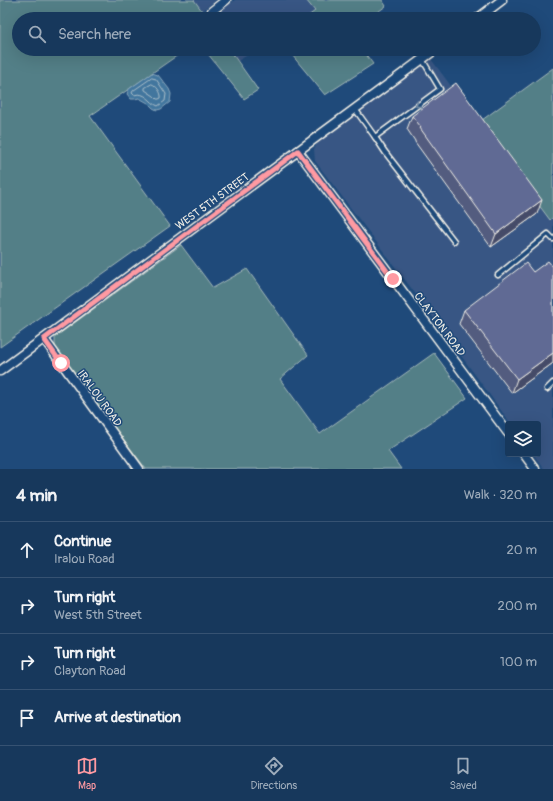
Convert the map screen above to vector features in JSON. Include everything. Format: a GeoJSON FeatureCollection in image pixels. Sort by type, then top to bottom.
{"type":"FeatureCollection","features":[{"type":"Feature","properties":{"kind":"street"},"geometry":{"type":"LineString","coordinates":[[212,11],[226,0]]}},
{"type":"Feature","properties":{"kind":"street"},"geometry":{"type":"LineString","coordinates":[[486,12],[502,0]]}},
{"type":"Feature","properties":{"kind":"street","name":"WEST 5TH STREET"},"geometry":{"type":"LineString","coordinates":[[0,371],[426,56]]}},
{"type":"Feature","properties":{"kind":"street","name":"CLAYTON ROAD"},"geometry":{"type":"LineString","coordinates":[[298,151],[505,429]]}},
{"type":"Feature","properties":{"kind":"street","name":"IRALOU ROAD"},"geometry":{"type":"LineString","coordinates":[[44,339],[139,469]]}},
{"type":"Feature","properties":{"kind":"street"},"geometry":{"type":"LineString","coordinates":[[526,457],[535,469]]}},
{"type":"Feature","properties":{"kind":"lane"},"geometry":{"type":"LineString","coordinates":[[375,137],[440,89],[422,59]]}},
{"type":"Feature","properties":{"kind":"lane"},"geometry":{"type":"LineString","coordinates":[[355,109],[385,152],[454,241]]}},
{"type":"Feature","properties":{"kind":"lane"},"geometry":{"type":"LineString","coordinates":[[498,275],[548,234],[553,239]]}},
{"type":"Feature","properties":{"kind":"lane"},"geometry":{"type":"LineString","coordinates":[[548,389],[553,383]]}},
{"type":"Feature","properties":{"kind":"shaded area"},"geometry":{"type":"Polygon","coordinates":[[[194,0],[216,0],[202,11],[194,0]]]}},
{"type":"Feature","properties":{"kind":"shaded area"},"geometry":{"type":"Polygon","coordinates":[[[235,0],[306,0],[315,11],[314,12],[218,12],[235,0]]]}},
{"type":"Feature","properties":{"kind":"shaded area"},"geometry":{"type":"Polygon","coordinates":[[[234,56],[246,56],[238,61],[234,56]]]}},
{"type":"Feature","properties":{"kind":"shaded area"},"geometry":{"type":"Polygon","coordinates":[[[431,59],[550,220],[553,218],[553,469],[544,469],[535,457],[541,457],[541,421],[509,421],[427,309],[315,161],[314,149],[320,139],[431,59]]]}},
{"type":"Feature","properties":{"kind":"green space"},"geometry":{"type":"Polygon","coordinates":[[[0,0],[194,0],[203,12],[12,12],[12,56],[177,56],[90,116],[170,226],[0,347],[0,0]]]}},
{"type":"Feature","properties":{"kind":"green space"},"geometry":{"type":"Polygon","coordinates":[[[306,0],[382,0],[386,6],[378,12],[314,12],[315,11],[306,0]]]}},
{"type":"Feature","properties":{"kind":"green space"},"geometry":{"type":"Polygon","coordinates":[[[210,56],[234,56],[258,90],[244,99],[210,56]]]}},
{"type":"Feature","properties":{"kind":"green space"},"geometry":{"type":"Polygon","coordinates":[[[293,56],[367,56],[373,64],[325,95],[293,56]]]}},
{"type":"Feature","properties":{"kind":"green space"},"geometry":{"type":"Polygon","coordinates":[[[553,68],[553,217],[550,220],[478,123],[553,68]]]}},
{"type":"Feature","properties":{"kind":"green space"},"geometry":{"type":"Polygon","coordinates":[[[181,245],[213,288],[247,269],[308,355],[280,379],[320,434],[434,353],[467,398],[388,451],[401,469],[146,469],[55,349],[55,337],[181,245]]]}},
{"type":"Feature","properties":{"kind":"water"},"geometry":{"type":"Polygon","coordinates":[[[152,73],[158,75],[171,94],[170,102],[161,109],[157,110],[139,98],[131,99],[127,94],[129,89],[152,73]]]}},
{"type":"Feature","properties":{"kind":"building"},"geometry":{"type":"Polygon","coordinates":[[[456,83],[542,200],[496,234],[412,116],[456,83]]]}},
{"type":"Feature","properties":{"kind":"building"},"geometry":{"type":"Polygon","coordinates":[[[548,261],[553,267],[553,353],[517,379],[464,310],[526,263],[533,272],[548,261]]]}},
{"type":"Feature","properties":{"kind":"route"},"geometry":{"type":"LineString","coordinates":[[61,363],[44,339],[298,151],[393,279]]}}]}
